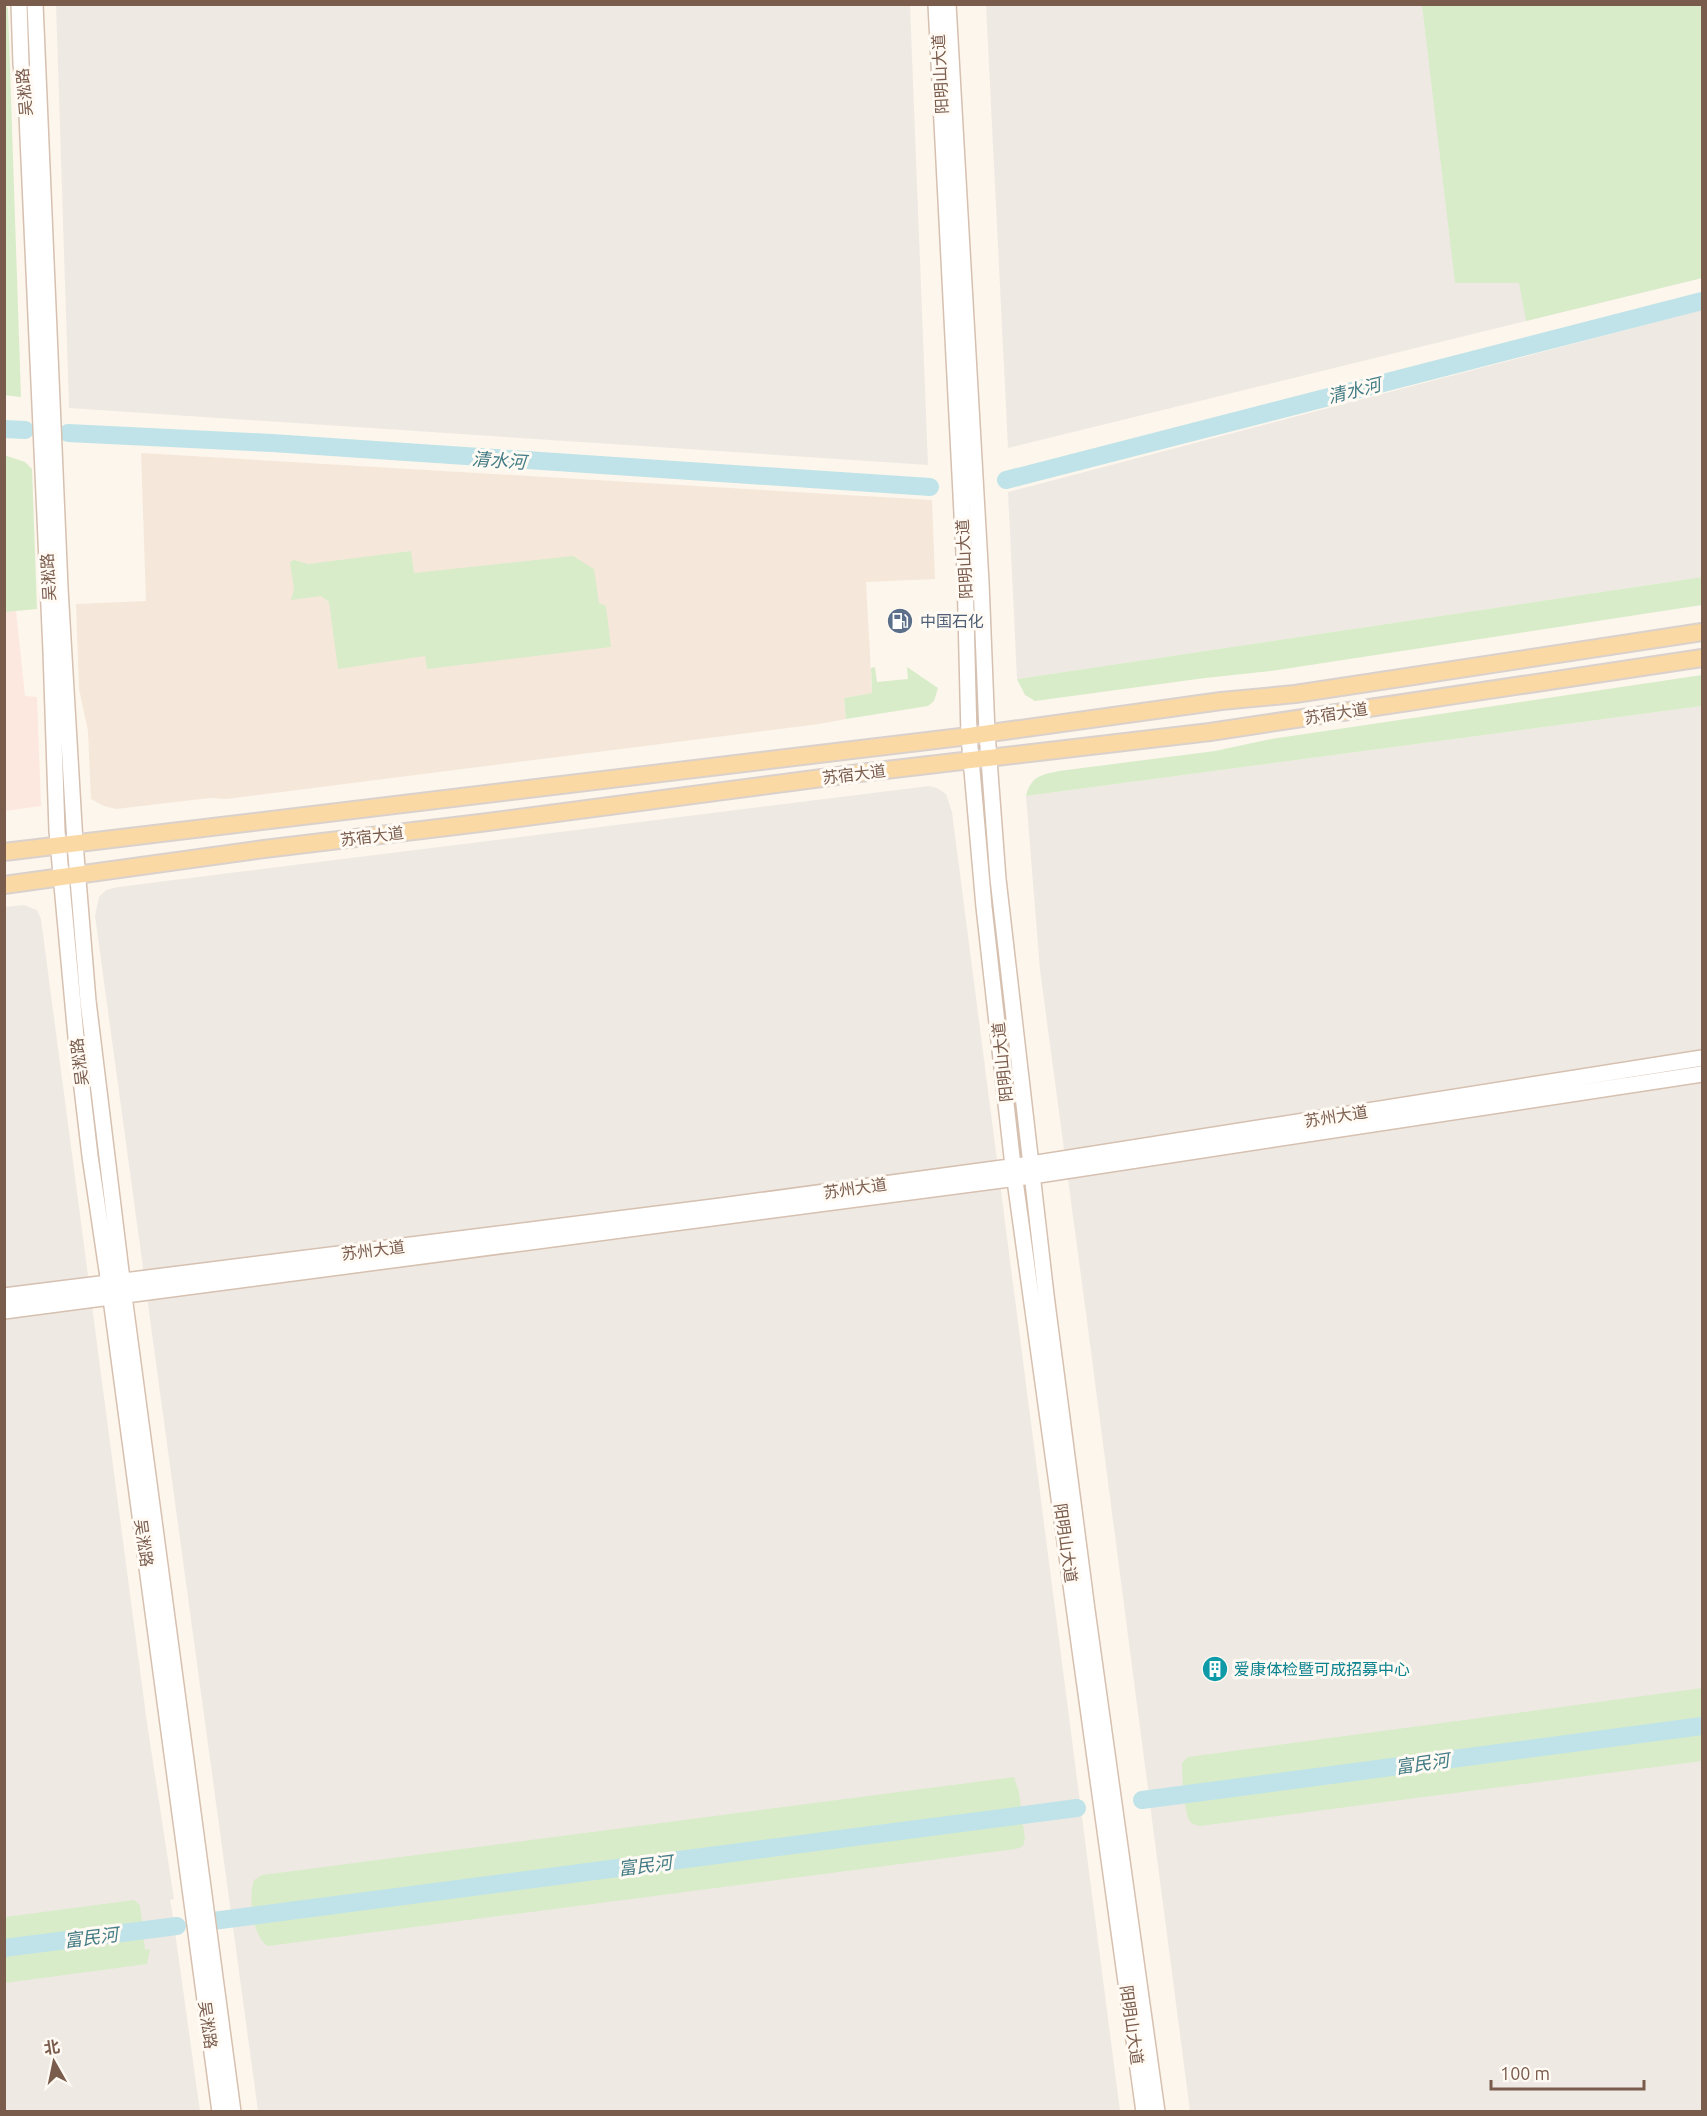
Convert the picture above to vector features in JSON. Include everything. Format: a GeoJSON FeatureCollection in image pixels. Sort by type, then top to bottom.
{"type":"FeatureCollection","features":[{"type":"Feature","properties":{"kind":"main road","name":"吴淞路"},"geometry":{"type":"LineString","coordinates":[[19,4],[70,877],[76,1037],[90,1156],[117,1290],[234,2112]]}},
{"type":"Feature","properties":{"kind":"main road","name":"吴淞路"},"geometry":{"type":"LineString","coordinates":[[35,4],[60,588],[67,844]]}},
{"type":"Feature","properties":{"kind":"main road","name":"阳明山大道"},"geometry":{"type":"LineString","coordinates":[[936,4],[965,562],[969,735],[984,907],[1015,1172],[1144,2112]]}},
{"type":"Feature","properties":{"kind":"main road","name":"阳明山大道"},"geometry":{"type":"LineString","coordinates":[[948,4],[981,582],[988,759],[1000,897],[1087,1610],[1157,2112]]}},
{"type":"Feature","properties":{"kind":"main road","name":"苏宿大道"},"geometry":{"type":"LineString","coordinates":[[4,852],[987,733],[1221,701],[1295,694],[1702,632]]}},
{"type":"Feature","properties":{"kind":"main road","name":"苏宿大道"},"geometry":{"type":"LineString","coordinates":[[4,885],[264,849],[492,822],[860,773],[1210,732],[1702,658]]}},
{"type":"Feature","properties":{"kind":"main road","name":"苏州大道"},"geometry":{"type":"LineString","coordinates":[[1032,1170],[1702,1058]]}},
{"type":"Feature","properties":{"kind":"main road","name":"苏州大道"},"geometry":{"type":"LineString","coordinates":[[4,1311],[117,1290],[721,1206],[1032,1170],[1702,1074]]}},
{"type":"Feature","properties":{"kind":"main road","name":"吴淞路"},"geometry":{"type":"LineString","coordinates":[[117,1290],[220,2112]]}},
{"type":"Feature","properties":{"kind":"main road","name":"苏州大道"},"geometry":{"type":"LineString","coordinates":[[4,1296],[117,1290]]}},
{"type":"Feature","properties":{"kind":"shaded area"},"geometry":{"type":"Polygon","coordinates":[[[56,4],[910,5],[928,465],[69,408],[56,4]]]}},
{"type":"Feature","properties":{"kind":"shaded area"},"geometry":{"type":"Polygon","coordinates":[[[986,5],[1702,5],[1702,278],[1008,448],[986,5]]]}},
{"type":"Feature","properties":{"kind":"shaded area"},"geometry":{"type":"Polygon","coordinates":[[[1702,310],[1702,577],[1017,679],[1008,492],[1702,310]]]}},
{"type":"Feature","properties":{"kind":"shaded area"},"geometry":{"type":"Polygon","coordinates":[[[141,453],[932,500],[935,579],[866,582],[872,693],[844,698],[846,719],[226,799],[210,798],[116,809],[91,799],[88,731],[79,689],[76,604],[146,601],[141,453]]]}},
{"type":"Feature","properties":{"kind":"shaded area"},"geometry":{"type":"Polygon","coordinates":[[[16,611],[25,696],[37,697],[41,806],[5,811],[4,612],[16,611]]]}},
{"type":"Feature","properties":{"kind":"shaded area"},"geometry":{"type":"Polygon","coordinates":[[[1702,706],[1702,2111],[1190,2111],[1040,970],[1026,796],[1702,706]]]}},
{"type":"Feature","properties":{"kind":"shaded area"},"geometry":{"type":"Polygon","coordinates":[[[929,786],[946,794],[952,812],[1120,2111],[258,2111],[95,916],[99,897],[106,890],[118,887],[929,786]]]}},
{"type":"Feature","properties":{"kind":"shaded area"},"geometry":{"type":"Polygon","coordinates":[[[24,905],[37,910],[41,919],[147,1723],[174,1899],[170,1900],[200,2111],[5,2111],[4,907],[24,905]]]}},
{"type":"Feature","properties":{"kind":"green space"},"geometry":{"type":"Polygon","coordinates":[[[4,5],[8,9],[21,397],[4,395],[4,5]]]}},
{"type":"Feature","properties":{"kind":"green space"},"geometry":{"type":"Polygon","coordinates":[[[1422,5],[1702,5],[1702,278],[1526,321],[1519,283],[1455,283],[1422,5]]]}},
{"type":"Feature","properties":{"kind":"green space"},"geometry":{"type":"Polygon","coordinates":[[[4,455],[25,462],[32,469],[37,609],[5,612],[4,455]]]}},
{"type":"Feature","properties":{"kind":"green space"},"geometry":{"type":"Polygon","coordinates":[[[411,551],[414,573],[573,556],[594,569],[599,603],[606,606],[611,647],[427,669],[425,656],[338,669],[329,602],[321,596],[291,600],[294,589],[290,562],[294,560],[308,564],[411,551]]]}},
{"type":"Feature","properties":{"kind":"green space"},"geometry":{"type":"Polygon","coordinates":[[[1702,577],[1702,605],[1271,671],[1035,701],[1025,695],[1017,679],[1702,577]]]}},
{"type":"Feature","properties":{"kind":"green space"},"geometry":{"type":"Polygon","coordinates":[[[875,667],[877,682],[908,679],[907,667],[938,688],[934,701],[928,706],[846,719],[844,698],[872,693],[871,668],[875,667]]]}},
{"type":"Feature","properties":{"kind":"green space"},"geometry":{"type":"Polygon","coordinates":[[[1702,675],[1702,706],[1026,796],[1034,780],[1059,771],[1215,751],[1271,739],[1702,675]]]}},
{"type":"Feature","properties":{"kind":"green space"},"geometry":{"type":"Polygon","coordinates":[[[1702,1688],[1702,1761],[1200,1826],[1188,1818],[1182,1763],[1188,1757],[1702,1688]]]}},
{"type":"Feature","properties":{"kind":"green space"},"geometry":{"type":"Polygon","coordinates":[[[1014,1777],[1019,1792],[1025,1839],[1023,1846],[1016,1849],[268,1946],[258,1934],[253,1916],[252,1887],[254,1880],[262,1875],[1014,1777]]]}},
{"type":"Feature","properties":{"kind":"green space"},"geometry":{"type":"Polygon","coordinates":[[[134,1900],[140,1905],[145,1950],[150,1949],[147,1964],[5,1983],[5,1917],[134,1900]]]}},
{"type":"Feature","properties":{"kind":"waterway","name":"清水河"},"geometry":{"type":"LineString","coordinates":[[1006,480],[1702,301]]}},
{"type":"Feature","properties":{"kind":"waterway","name":"清水河"},"geometry":{"type":"LineString","coordinates":[[4,429],[25,430]]}},
{"type":"Feature","properties":{"kind":"waterway","name":"清水河"},"geometry":{"type":"LineString","coordinates":[[68,433],[272,443],[930,487]]}},
{"type":"Feature","properties":{"kind":"waterway","name":"富民河"},"geometry":{"type":"LineString","coordinates":[[1142,1800],[1702,1726]]}},
{"type":"Feature","properties":{"kind":"waterway","name":"富民河"},"geometry":{"type":"LineString","coordinates":[[213,1921],[1077,1808]]}},
{"type":"Feature","properties":{"kind":"waterway","name":"富民河"},"geometry":{"type":"LineString","coordinates":[[4,1948],[177,1926]]}},
{"type":"Feature","properties":{"kind":"place","name":"中国石化"},"geometry":{"type":"Point","coordinates":[900,621]}},
{"type":"Feature","properties":{"kind":"place","name":"爱康体检暨可成招募中心"},"geometry":{"type":"Point","coordinates":[1215,1669]}}]}
